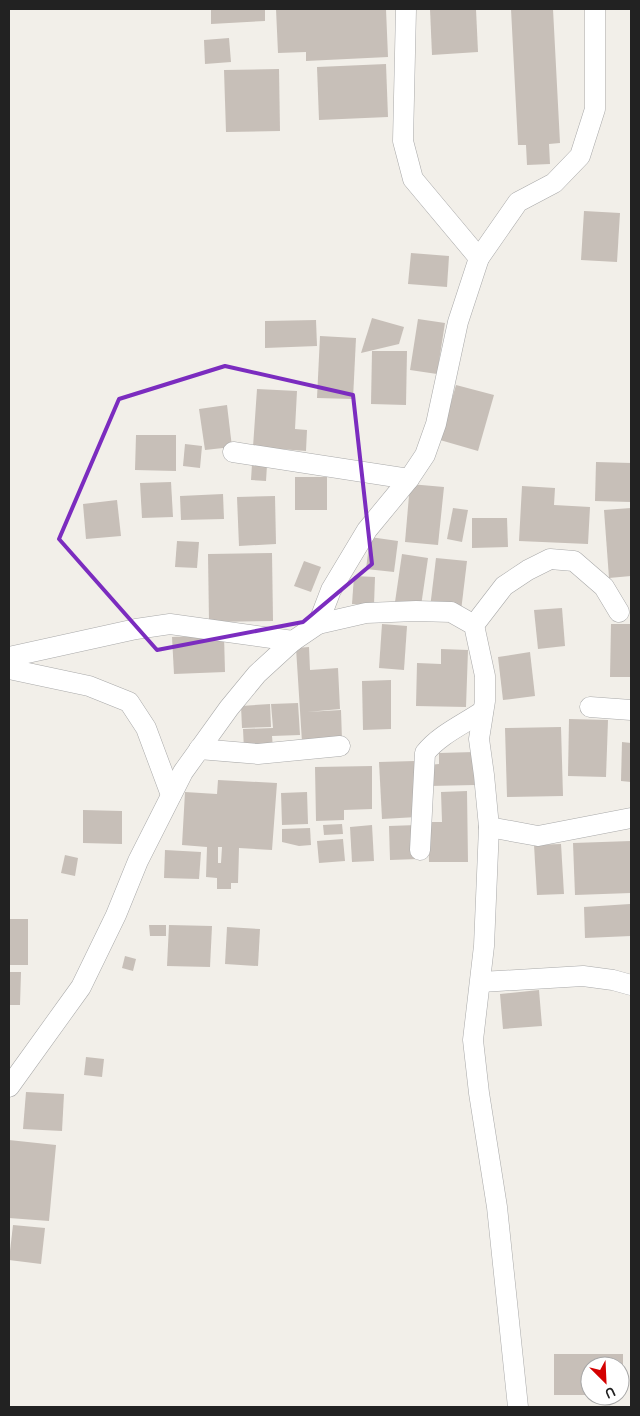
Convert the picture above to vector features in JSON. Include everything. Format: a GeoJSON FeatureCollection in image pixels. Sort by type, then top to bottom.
{"type":"FeatureCollection","features":[{"type":"Feature","properties":{"kind":"street"},"geometry":{"type":"LineString","coordinates":[[406,9],[402,141],[413,179],[479,258]]}},
{"type":"Feature","properties":{"kind":"street"},"geometry":{"type":"LineString","coordinates":[[318,624],[331,590],[367,530],[409,479],[425,455],[436,424],[458,322],[479,258],[518,202],[554,183],[580,156],[594,109],[595,9]]}},
{"type":"Feature","properties":{"kind":"street"},"geometry":{"type":"LineString","coordinates":[[233,452],[409,479]]}},
{"type":"Feature","properties":{"kind":"street"},"geometry":{"type":"LineString","coordinates":[[474,625],[504,586],[528,570],[550,559],[574,561],[604,587],[619,612]]}},
{"type":"Feature","properties":{"kind":"street"},"geometry":{"type":"LineString","coordinates":[[9,1087],[81,987],[116,915],[138,861],[183,772],[229,708],[257,674],[293,641],[318,624],[366,613],[451,612],[474,625],[485,676],[484,711],[479,739],[489,827],[484,946],[473,1040],[479,1093],[497,1207],[518,1407]]}},
{"type":"Feature","properties":{"kind":"street"},"geometry":{"type":"LineString","coordinates":[[9,657],[136,629],[170,624],[293,641]]}},
{"type":"Feature","properties":{"kind":"street"},"geometry":{"type":"LineString","coordinates":[[9,670],[90,686],[129,702],[146,728],[171,795]]}},
{"type":"Feature","properties":{"kind":"street"},"geometry":{"type":"LineString","coordinates":[[590,707],[631,710]]}},
{"type":"Feature","properties":{"kind":"street"},"geometry":{"type":"LineString","coordinates":[[420,850],[424,753],[445,735],[484,711]]}},
{"type":"Feature","properties":{"kind":"street"},"geometry":{"type":"LineString","coordinates":[[199,749],[258,754],[340,746]]}},
{"type":"Feature","properties":{"kind":"street"},"geometry":{"type":"LineString","coordinates":[[489,827],[538,836],[631,818]]}},
{"type":"Feature","properties":{"kind":"street"},"geometry":{"type":"LineString","coordinates":[[481,982],[583,976],[614,980],[631,985]]}},
{"type":"Feature","properties":{"kind":"highlighted area"},"geometry":{"type":"Polygon","coordinates":[[[225,366],[353,395],[372,564],[303,622],[157,650],[59,539],[119,399],[225,366]]]}},
{"type":"Feature","properties":{"kind":"building"},"geometry":{"type":"Polygon","coordinates":[[[211,9],[265,9],[265,21],[211,24],[211,9]]]}},
{"type":"Feature","properties":{"kind":"building"},"geometry":{"type":"Polygon","coordinates":[[[276,9],[386,9],[388,57],[306,61],[306,52],[278,53],[276,9]]]}},
{"type":"Feature","properties":{"kind":"building"},"geometry":{"type":"Polygon","coordinates":[[[430,9],[476,9],[478,52],[432,55],[430,9]]]}},
{"type":"Feature","properties":{"kind":"building"},"geometry":{"type":"Polygon","coordinates":[[[511,9],[553,9],[560,143],[549,144],[550,164],[527,165],[526,145],[518,145],[511,9]]]}},
{"type":"Feature","properties":{"kind":"building"},"geometry":{"type":"Polygon","coordinates":[[[229,38],[231,62],[205,64],[204,40],[229,38]]]}},
{"type":"Feature","properties":{"kind":"building"},"geometry":{"type":"Polygon","coordinates":[[[386,64],[388,117],[319,120],[317,67],[386,64]]]}},
{"type":"Feature","properties":{"kind":"building"},"geometry":{"type":"Polygon","coordinates":[[[279,69],[280,131],[226,132],[224,70],[279,69]]]}},
{"type":"Feature","properties":{"kind":"building"},"geometry":{"type":"Polygon","coordinates":[[[584,211],[620,213],[617,262],[581,260],[584,211]]]}},
{"type":"Feature","properties":{"kind":"building"},"geometry":{"type":"Polygon","coordinates":[[[411,253],[449,256],[447,287],[408,284],[411,253]]]}},
{"type":"Feature","properties":{"kind":"building"},"geometry":{"type":"Polygon","coordinates":[[[372,318],[404,327],[399,344],[361,353],[372,318]]]}},
{"type":"Feature","properties":{"kind":"building"},"geometry":{"type":"Polygon","coordinates":[[[418,319],[445,323],[437,374],[410,370],[418,319]]]}},
{"type":"Feature","properties":{"kind":"building"},"geometry":{"type":"Polygon","coordinates":[[[316,320],[317,346],[265,348],[265,321],[316,320]]]}},
{"type":"Feature","properties":{"kind":"building"},"geometry":{"type":"Polygon","coordinates":[[[320,336],[356,338],[353,399],[317,398],[320,336]]]}},
{"type":"Feature","properties":{"kind":"building"},"geometry":{"type":"Polygon","coordinates":[[[372,351],[407,351],[406,405],[371,404],[372,351]]]}},
{"type":"Feature","properties":{"kind":"building"},"geometry":{"type":"Polygon","coordinates":[[[456,385],[494,395],[478,451],[440,440],[456,385]]]}},
{"type":"Feature","properties":{"kind":"building"},"geometry":{"type":"Polygon","coordinates":[[[257,389],[297,391],[295,429],[307,430],[306,451],[253,447],[257,389]]]}},
{"type":"Feature","properties":{"kind":"building"},"geometry":{"type":"Polygon","coordinates":[[[227,405],[232,447],[205,450],[199,409],[227,405]]]}},
{"type":"Feature","properties":{"kind":"building"},"geometry":{"type":"Polygon","coordinates":[[[136,435],[176,435],[176,471],[135,470],[136,435]]]}},
{"type":"Feature","properties":{"kind":"building"},"geometry":{"type":"Polygon","coordinates":[[[185,444],[202,446],[200,468],[183,466],[185,444]]]}},
{"type":"Feature","properties":{"kind":"building"},"geometry":{"type":"Polygon","coordinates":[[[596,462],[631,463],[631,502],[595,501],[596,462]]]}},
{"type":"Feature","properties":{"kind":"building"},"geometry":{"type":"Polygon","coordinates":[[[252,464],[267,465],[266,481],[251,480],[252,464]]]}},
{"type":"Feature","properties":{"kind":"building"},"geometry":{"type":"Polygon","coordinates":[[[295,477],[327,477],[327,510],[295,510],[295,477]]]}},
{"type":"Feature","properties":{"kind":"building"},"geometry":{"type":"Polygon","coordinates":[[[171,482],[173,517],[142,518],[140,483],[171,482]]]}},
{"type":"Feature","properties":{"kind":"building"},"geometry":{"type":"Polygon","coordinates":[[[410,484],[444,487],[438,545],[405,542],[410,484]]]}},
{"type":"Feature","properties":{"kind":"building"},"geometry":{"type":"Polygon","coordinates":[[[522,486],[555,488],[554,505],[590,507],[588,544],[519,541],[522,486]]]}},
{"type":"Feature","properties":{"kind":"building"},"geometry":{"type":"Polygon","coordinates":[[[223,494],[224,519],[181,520],[180,496],[223,494]]]}},
{"type":"Feature","properties":{"kind":"building"},"geometry":{"type":"Polygon","coordinates":[[[275,496],[276,544],[239,546],[237,497],[275,496]]]}},
{"type":"Feature","properties":{"kind":"building"},"geometry":{"type":"Polygon","coordinates":[[[117,500],[121,536],[86,539],[83,504],[117,500]]]}},
{"type":"Feature","properties":{"kind":"building"},"geometry":{"type":"Polygon","coordinates":[[[453,508],[468,510],[462,542],[447,539],[453,508]]]}},
{"type":"Feature","properties":{"kind":"building"},"geometry":{"type":"Polygon","coordinates":[[[631,508],[631,576],[609,578],[604,510],[631,508]]]}},
{"type":"Feature","properties":{"kind":"building"},"geometry":{"type":"Polygon","coordinates":[[[472,518],[507,518],[508,547],[472,548],[472,518]]]}},
{"type":"Feature","properties":{"kind":"building"},"geometry":{"type":"Polygon","coordinates":[[[370,537],[398,541],[394,572],[366,569],[370,537]]]}},
{"type":"Feature","properties":{"kind":"building"},"geometry":{"type":"Polygon","coordinates":[[[177,541],[199,542],[197,568],[175,567],[177,541]]]}},
{"type":"Feature","properties":{"kind":"building"},"geometry":{"type":"Polygon","coordinates":[[[272,553],[273,621],[209,622],[208,554],[272,553]]]}},
{"type":"Feature","properties":{"kind":"building"},"geometry":{"type":"Polygon","coordinates":[[[402,554],[428,558],[421,606],[395,602],[402,554]]]}},
{"type":"Feature","properties":{"kind":"building"},"geometry":{"type":"Polygon","coordinates":[[[436,558],[467,561],[461,611],[430,608],[436,558]]]}},
{"type":"Feature","properties":{"kind":"building"},"geometry":{"type":"Polygon","coordinates":[[[304,561],[321,567],[311,592],[294,586],[304,561]]]}},
{"type":"Feature","properties":{"kind":"building"},"geometry":{"type":"Polygon","coordinates":[[[354,576],[375,577],[374,605],[352,604],[354,576]]]}},
{"type":"Feature","properties":{"kind":"building"},"geometry":{"type":"Polygon","coordinates":[[[562,608],[565,646],[538,649],[534,610],[562,608]]]}},
{"type":"Feature","properties":{"kind":"building"},"geometry":{"type":"Polygon","coordinates":[[[382,624],[407,626],[404,670],[379,668],[382,624]]]}},
{"type":"Feature","properties":{"kind":"building"},"geometry":{"type":"Polygon","coordinates":[[[611,624],[631,624],[631,677],[610,677],[611,624]]]}},
{"type":"Feature","properties":{"kind":"building"},"geometry":{"type":"Polygon","coordinates":[[[224,635],[225,672],[174,674],[172,637],[224,635]]]}},
{"type":"Feature","properties":{"kind":"building"},"geometry":{"type":"Polygon","coordinates":[[[309,647],[310,670],[338,668],[340,709],[307,712],[341,710],[342,740],[302,742],[296,648],[309,647]]]}},
{"type":"Feature","properties":{"kind":"building"},"geometry":{"type":"Polygon","coordinates":[[[441,649],[468,650],[466,707],[416,706],[417,663],[441,664],[441,649]]]}},
{"type":"Feature","properties":{"kind":"building"},"geometry":{"type":"Polygon","coordinates":[[[530,652],[535,696],[503,700],[498,657],[530,652]]]}},
{"type":"Feature","properties":{"kind":"building"},"geometry":{"type":"Polygon","coordinates":[[[391,680],[391,729],[363,730],[362,681],[391,680]]]}},
{"type":"Feature","properties":{"kind":"building"},"geometry":{"type":"Polygon","coordinates":[[[298,703],[300,735],[272,736],[273,748],[244,750],[243,729],[273,728],[271,704],[298,703]]]}},
{"type":"Feature","properties":{"kind":"building"},"geometry":{"type":"Polygon","coordinates":[[[270,704],[271,727],[242,728],[241,706],[270,704]]]}},
{"type":"Feature","properties":{"kind":"building"},"geometry":{"type":"Polygon","coordinates":[[[569,719],[608,720],[606,777],[568,776],[569,719]]]}},
{"type":"Feature","properties":{"kind":"building"},"geometry":{"type":"Polygon","coordinates":[[[561,727],[563,796],[507,797],[505,728],[561,727]]]}},
{"type":"Feature","properties":{"kind":"building"},"geometry":{"type":"Polygon","coordinates":[[[622,742],[631,743],[631,782],[621,781],[622,742]]]}},
{"type":"Feature","properties":{"kind":"building"},"geometry":{"type":"Polygon","coordinates":[[[474,752],[475,785],[429,786],[428,765],[439,764],[439,753],[474,752]]]}},
{"type":"Feature","properties":{"kind":"building"},"geometry":{"type":"Polygon","coordinates":[[[415,761],[417,817],[382,819],[379,762],[415,761]]]}},
{"type":"Feature","properties":{"kind":"building"},"geometry":{"type":"Polygon","coordinates":[[[372,766],[372,809],[344,810],[344,820],[316,821],[315,767],[372,766]]]}},
{"type":"Feature","properties":{"kind":"building"},"geometry":{"type":"Polygon","coordinates":[[[218,780],[277,783],[272,850],[239,848],[238,883],[231,883],[231,889],[217,889],[217,878],[206,877],[207,847],[182,845],[185,792],[217,794],[218,780]],[[218,847],[218,863],[221,863],[222,847],[218,847]]]}},
{"type":"Feature","properties":{"kind":"building"},"geometry":{"type":"Polygon","coordinates":[[[467,791],[468,862],[429,862],[428,822],[442,822],[441,792],[467,791]]]}},
{"type":"Feature","properties":{"kind":"building"},"geometry":{"type":"Polygon","coordinates":[[[307,792],[308,824],[282,825],[281,793],[307,792]]]}},
{"type":"Feature","properties":{"kind":"building"},"geometry":{"type":"Polygon","coordinates":[[[83,810],[122,811],[122,844],[83,843],[83,810]]]}},
{"type":"Feature","properties":{"kind":"building"},"geometry":{"type":"Polygon","coordinates":[[[342,824],[343,834],[324,835],[323,825],[342,824]]]}},
{"type":"Feature","properties":{"kind":"building"},"geometry":{"type":"Polygon","coordinates":[[[372,825],[374,861],[352,862],[350,827],[372,825]]]}},
{"type":"Feature","properties":{"kind":"building"},"geometry":{"type":"Polygon","coordinates":[[[417,825],[418,859],[390,860],[389,826],[417,825]]]}},
{"type":"Feature","properties":{"kind":"building"},"geometry":{"type":"Polygon","coordinates":[[[310,828],[311,845],[299,846],[282,842],[282,829],[310,828]]]}},
{"type":"Feature","properties":{"kind":"building"},"geometry":{"type":"Polygon","coordinates":[[[343,839],[345,861],[319,863],[317,841],[343,839]]]}},
{"type":"Feature","properties":{"kind":"building"},"geometry":{"type":"Polygon","coordinates":[[[631,841],[631,893],[575,895],[573,843],[631,841]]]}},
{"type":"Feature","properties":{"kind":"building"},"geometry":{"type":"Polygon","coordinates":[[[561,844],[564,894],[537,895],[534,845],[561,844]]]}},
{"type":"Feature","properties":{"kind":"building"},"geometry":{"type":"Polygon","coordinates":[[[165,850],[201,852],[199,879],[164,878],[165,850]]]}},
{"type":"Feature","properties":{"kind":"building"},"geometry":{"type":"Polygon","coordinates":[[[65,855],[78,858],[75,876],[61,873],[65,855]]]}},
{"type":"Feature","properties":{"kind":"building"},"geometry":{"type":"Polygon","coordinates":[[[630,904],[631,936],[585,938],[584,907],[630,904]]]}},
{"type":"Feature","properties":{"kind":"building"},"geometry":{"type":"Polygon","coordinates":[[[9,919],[28,919],[28,965],[9,965],[9,919]]]}},
{"type":"Feature","properties":{"kind":"building"},"geometry":{"type":"Polygon","coordinates":[[[149,925],[166,925],[166,936],[150,936],[149,925]]]}},
{"type":"Feature","properties":{"kind":"building"},"geometry":{"type":"Polygon","coordinates":[[[169,925],[212,926],[210,967],[167,966],[169,925]]]}},
{"type":"Feature","properties":{"kind":"building"},"geometry":{"type":"Polygon","coordinates":[[[227,927],[260,929],[258,966],[225,964],[227,927]]]}},
{"type":"Feature","properties":{"kind":"building"},"geometry":{"type":"Polygon","coordinates":[[[125,956],[136,959],[133,971],[122,968],[125,956]]]}},
{"type":"Feature","properties":{"kind":"building"},"geometry":{"type":"Polygon","coordinates":[[[9,972],[21,972],[20,1005],[9,1005],[9,972]]]}},
{"type":"Feature","properties":{"kind":"building"},"geometry":{"type":"Polygon","coordinates":[[[539,990],[542,1026],[503,1029],[500,994],[539,990]]]}},
{"type":"Feature","properties":{"kind":"building"},"geometry":{"type":"Polygon","coordinates":[[[86,1057],[104,1059],[102,1077],[84,1075],[86,1057]]]}},
{"type":"Feature","properties":{"kind":"building"},"geometry":{"type":"Polygon","coordinates":[[[26,1092],[64,1094],[62,1131],[23,1129],[26,1092]]]}},
{"type":"Feature","properties":{"kind":"building"},"geometry":{"type":"Polygon","coordinates":[[[9,1140],[56,1145],[49,1221],[9,1218],[9,1140]]]}},
{"type":"Feature","properties":{"kind":"building"},"geometry":{"type":"Polygon","coordinates":[[[13,1225],[45,1228],[41,1264],[9,1260],[13,1225]]]}},
{"type":"Feature","properties":{"kind":"building"},"geometry":{"type":"Polygon","coordinates":[[[554,1354],[623,1354],[623,1356],[580,1356],[580,1395],[554,1395],[554,1354]]]}}]}
